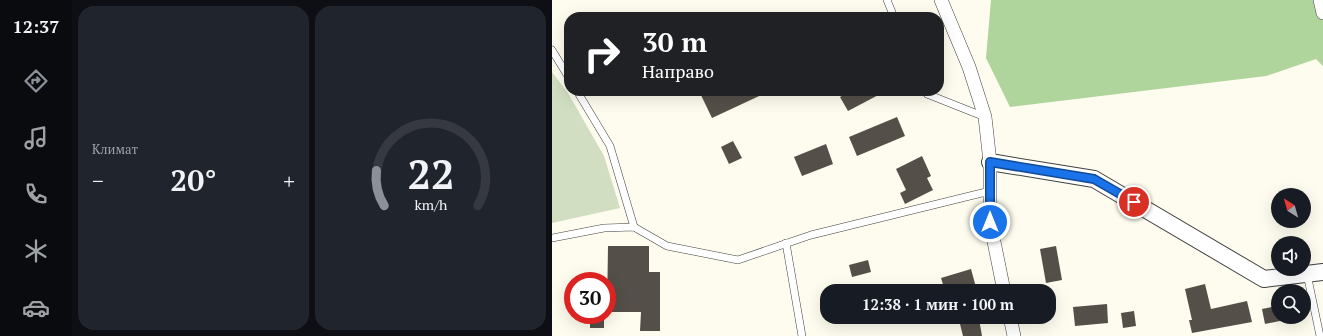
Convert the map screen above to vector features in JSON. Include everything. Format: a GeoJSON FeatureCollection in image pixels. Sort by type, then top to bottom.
{"type":"FeatureCollection","features":[{"type":"Feature","properties":{"kind":"street"},"geometry":{"type":"LineString","coordinates":[[941,0],[969,67],[984,117],[990,162],[990,222],[1003,284]]}},
{"type":"Feature","properties":{"kind":"street"},"geometry":{"type":"LineString","coordinates":[[1320,0],[1323,13]]}},
{"type":"Feature","properties":{"kind":"street"},"geometry":{"type":"LineString","coordinates":[[990,162],[1094,179],[1264,279],[1290,276]]}},
{"type":"Feature","properties":{"kind":"street"},"geometry":{"type":"LineString","coordinates":[[1311,274],[1323,272]]}},
{"type":"Feature","properties":{"kind":"street"},"geometry":{"type":"LineString","coordinates":[[1011,324],[1014,336]]}},
{"type":"Feature","properties":{"kind":"lane"},"geometry":{"type":"LineString","coordinates":[[887,0],[892,12]]}},
{"type":"Feature","properties":{"kind":"lane"},"geometry":{"type":"LineString","coordinates":[[552,50],[564,70]]}},
{"type":"Feature","properties":{"kind":"lane"},"geometry":{"type":"LineString","coordinates":[[580,96],[610,146],[634,227]]}},
{"type":"Feature","properties":{"kind":"lane"},"geometry":{"type":"LineString","coordinates":[[932,96],[984,117]]}},
{"type":"Feature","properties":{"kind":"lane"},"geometry":{"type":"LineString","coordinates":[[552,238],[604,228],[634,227],[667,246],[738,260],[811,235],[990,191]]}},
{"type":"Feature","properties":{"kind":"lane"},"geometry":{"type":"LineString","coordinates":[[786,244],[802,336]]}},
{"type":"Feature","properties":{"kind":"lane"},"geometry":{"type":"LineString","coordinates":[[1307,276],[1320,336]]}},
{"type":"Feature","properties":{"kind":"green space"},"geometry":{"type":"Polygon","coordinates":[[[991,0],[1323,0],[1323,66],[1316,59],[1266,76],[1010,107],[986,58],[991,0]]]}},
{"type":"Feature","properties":{"kind":"green space"},"geometry":{"type":"Polygon","coordinates":[[[552,72],[564,88],[564,96],[570,96],[604,156],[620,208],[552,223],[552,72]]]}},
{"type":"Feature","properties":{"kind":"building"},"geometry":{"type":"Polygon","coordinates":[[[701,96],[759,96],[712,118],[701,96]]]}},
{"type":"Feature","properties":{"kind":"building"},"geometry":{"type":"Polygon","coordinates":[[[842,96],[876,96],[848,111],[840,97],[842,96]]]}},
{"type":"Feature","properties":{"kind":"building"},"geometry":{"type":"Polygon","coordinates":[[[897,117],[905,136],[857,156],[849,137],[897,117]]]}},
{"type":"Feature","properties":{"kind":"building"},"geometry":{"type":"Polygon","coordinates":[[[733,141],[742,158],[729,164],[721,147],[733,141]]]}},
{"type":"Feature","properties":{"kind":"building"},"geometry":{"type":"Polygon","coordinates":[[[826,144],[833,164],[802,176],[794,157],[826,144]]]}},
{"type":"Feature","properties":{"kind":"building"},"geometry":{"type":"Polygon","coordinates":[[[922,156],[931,176],[927,178],[933,190],[905,204],[900,193],[906,190],[896,169],[922,156]]]}},
{"type":"Feature","properties":{"kind":"building"},"geometry":{"type":"Polygon","coordinates":[[[608,246],[649,246],[649,272],[660,272],[660,331],[640,331],[641,312],[616,312],[616,272],[608,272],[608,246]]]}},
{"type":"Feature","properties":{"kind":"building"},"geometry":{"type":"Polygon","coordinates":[[[1056,246],[1062,280],[1046,283],[1040,249],[1056,246]]]}},
{"type":"Feature","properties":{"kind":"building"},"geometry":{"type":"Polygon","coordinates":[[[868,260],[871,272],[852,277],[849,265],[868,260]]]}},
{"type":"Feature","properties":{"kind":"building"},"geometry":{"type":"Polygon","coordinates":[[[971,269],[975,284],[943,284],[941,278],[971,269]]]}},
{"type":"Feature","properties":{"kind":"building"},"geometry":{"type":"Polygon","coordinates":[[[1205,284],[1211,309],[1247,301],[1252,322],[1192,333],[1189,320],[1192,320],[1185,289],[1205,284]]]}},
{"type":"Feature","properties":{"kind":"building"},"geometry":{"type":"Polygon","coordinates":[[[1107,304],[1108,323],[1075,326],[1073,307],[1107,304]]]}},
{"type":"Feature","properties":{"kind":"building"},"geometry":{"type":"Polygon","coordinates":[[[1271,307],[1271,323],[1265,324],[1262,309],[1271,307]]]}},
{"type":"Feature","properties":{"kind":"building"},"geometry":{"type":"Polygon","coordinates":[[[1134,311],[1136,326],[1123,328],[1121,313],[1134,311]]]}},
{"type":"Feature","properties":{"kind":"building"},"geometry":{"type":"Polygon","coordinates":[[[590,324],[604,324],[604,328],[590,328],[590,324]]]}},
{"type":"Feature","properties":{"kind":"building"},"geometry":{"type":"Polygon","coordinates":[[[960,324],[980,324],[982,336],[963,336],[960,324]]]}},
{"type":"Feature","properties":{"kind":"route"},"geometry":{"type":"LineString","coordinates":[[990,222],[990,162],[1094,179],[1134,202]]}}]}
